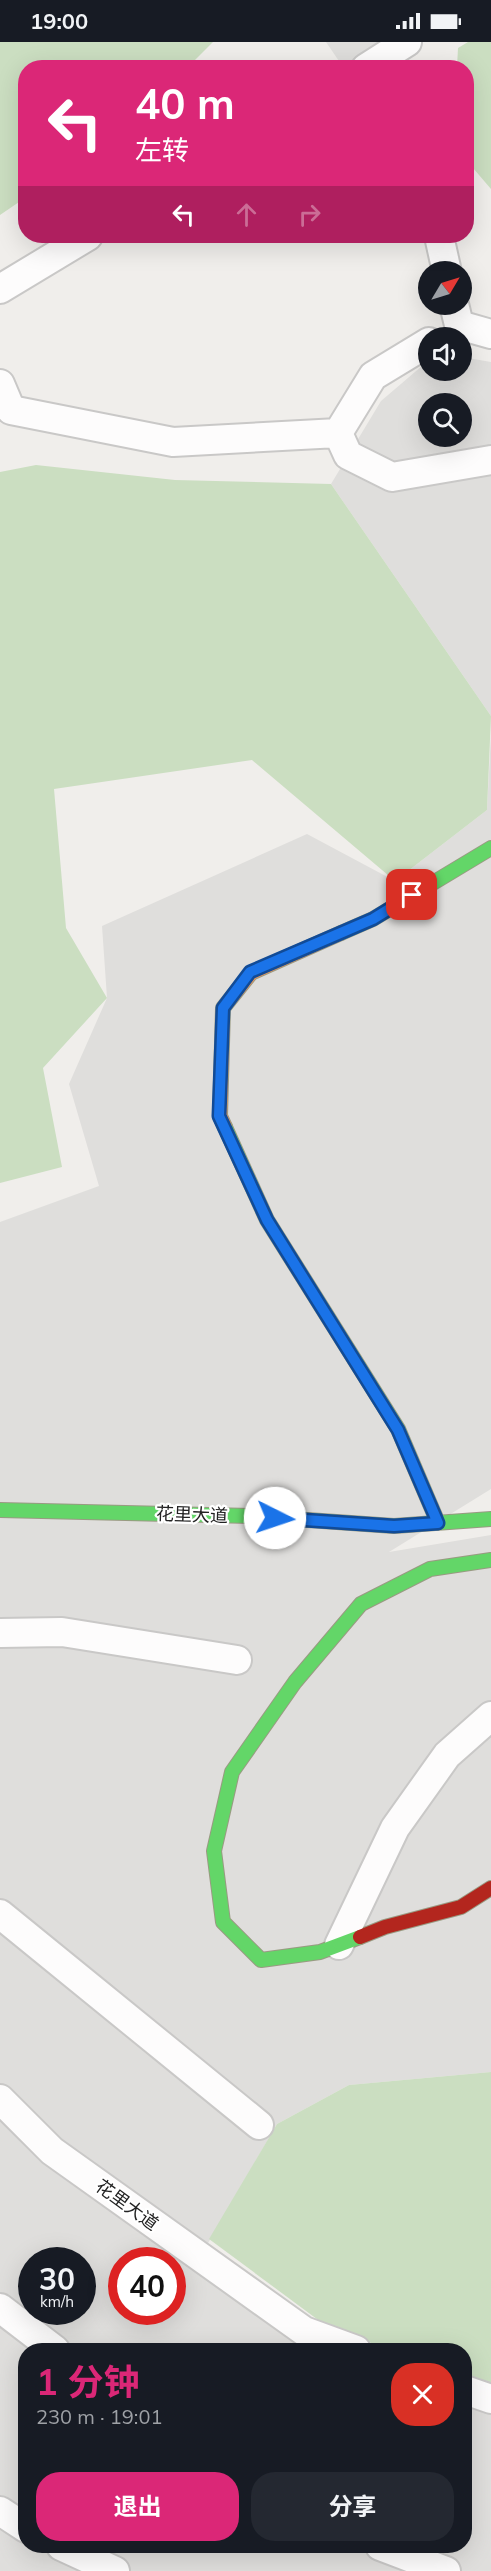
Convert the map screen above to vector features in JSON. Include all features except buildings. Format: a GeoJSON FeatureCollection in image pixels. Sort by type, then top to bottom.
{"type":"FeatureCollection","features":[{"type":"Feature","properties":{"kind":"street"},"geometry":{"type":"LineString","coordinates":[[385,60],[401,53]]}},
{"type":"Feature","properties":{"kind":"street"},"geometry":{"type":"LineString","coordinates":[[0,289],[76,243]]}},
{"type":"Feature","properties":{"kind":"street"},"geometry":{"type":"LineString","coordinates":[[441,243],[445,261]]}},
{"type":"Feature","properties":{"kind":"street"},"geometry":{"type":"LineString","coordinates":[[450,322],[491,334]]}},
{"type":"Feature","properties":{"kind":"street"},"geometry":{"type":"LineString","coordinates":[[338,433],[373,376],[418,349]]}},
{"type":"Feature","properties":{"kind":"street"},"geometry":{"type":"LineString","coordinates":[[0,384],[11,410],[173,442],[338,433]]}},
{"type":"Feature","properties":{"kind":"street"},"geometry":{"type":"LineString","coordinates":[[338,433],[348,455],[392,477],[491,460]]}},
{"type":"Feature","properties":{"kind":"street"},"geometry":{"type":"LineString","coordinates":[[438,1523],[398,1430],[267,1220],[219,1116],[223,1008],[250,972],[373,919],[491,848]]}},
{"type":"Feature","properties":{"kind":"street","name":"花里大道"},"geometry":{"type":"LineString","coordinates":[[0,1510],[251,1516],[394,1526],[491,1519]]}},
{"type":"Feature","properties":{"kind":"street"},"geometry":{"type":"LineString","coordinates":[[491,1560],[430,1569],[361,1604],[295,1682],[232,1772],[214,1851],[223,1922],[261,1960],[320,1952],[385,1927],[461,1907],[491,1888]]}},
{"type":"Feature","properties":{"kind":"street"},"geometry":{"type":"LineString","coordinates":[[2,1629],[62,1632],[237,1660]]}},
{"type":"Feature","properties":{"kind":"street"},"geometry":{"type":"LineString","coordinates":[[339,1945],[394,1828],[447,1755],[491,1716]]}},
{"type":"Feature","properties":{"kind":"street"},"geometry":{"type":"LineString","coordinates":[[0,1914],[259,2125]]}},
{"type":"Feature","properties":{"kind":"street","name":"花里大道"},"geometry":{"type":"LineString","coordinates":[[0,2099],[52,2151],[304,2331],[337,2343]]}},
{"type":"Feature","properties":{"kind":"street"},"geometry":{"type":"LineString","coordinates":[[0,2308],[46,2343]]}},
{"type":"Feature","properties":{"kind":"street"},"geometry":{"type":"LineString","coordinates":[[472,2392],[491,2399]]}},
{"type":"Feature","properties":{"kind":"street"},"geometry":{"type":"LineString","coordinates":[[76,2553],[115,2571]]}},
{"type":"Feature","properties":{"kind":"street"},"geometry":{"type":"LineString","coordinates":[[398,2553],[446,2571]]}},
{"type":"Feature","properties":{"kind":"shaded area"},"geometry":{"type":"Polygon","coordinates":[[[326,42],[386,42],[359,60],[338,60],[326,42]]]}},
{"type":"Feature","properties":{"kind":"shaded area"},"geometry":{"type":"Polygon","coordinates":[[[472,359],[491,362],[491,716],[331,484],[381,401],[418,369],[418,381],[472,381],[472,359]]]}},
{"type":"Feature","properties":{"kind":"shaded area"},"geometry":{"type":"Polygon","coordinates":[[[491,735],[491,1489],[389,1552],[491,1535],[491,2072],[349,2085],[277,2124],[193,2269],[286,2336],[305,2343],[18,2343],[18,2553],[472,2553],[472,2408],[491,2415],[491,2571],[0,2571],[0,1222],[99,1186],[69,1084],[107,998],[102,926],[307,834],[395,881],[487,810],[491,735]]]}},
{"type":"Feature","properties":{"kind":"green space"},"geometry":{"type":"Polygon","coordinates":[[[0,42],[213,42],[195,60],[18,60],[18,203],[0,215],[0,42]]]}},
{"type":"Feature","properties":{"kind":"green space"},"geometry":{"type":"Polygon","coordinates":[[[468,42],[491,42],[491,189],[474,169],[474,60],[457,60],[458,48],[468,42]]]}},
{"type":"Feature","properties":{"kind":"green space"},"geometry":{"type":"Polygon","coordinates":[[[36,465],[175,480],[331,484],[491,716],[487,810],[395,881],[252,760],[54,789],[66,928],[107,998],[43,1068],[62,1167],[0,1183],[0,472],[36,465]]]}},
{"type":"Feature","properties":{"kind":"green space"},"geometry":{"type":"Polygon","coordinates":[[[491,2072],[491,2387],[472,2380],[472,2343],[371,2343],[329,2328],[209,2239],[277,2124],[349,2085],[491,2072]]]}},
{"type":"Feature","properties":{"kind":"traffic: fast"},"geometry":{"type":"LineString","coordinates":[[341,933],[373,919],[491,848]]}},
{"type":"Feature","properties":{"kind":"traffic: fast"},"geometry":{"type":"LineString","coordinates":[[225,1127],[267,1220],[398,1429],[438,1523]]}},
{"type":"Feature","properties":{"kind":"traffic: fast"},"geometry":{"type":"LineString","coordinates":[[0,1510],[251,1516],[394,1526],[491,1519]]}},
{"type":"Feature","properties":{"kind":"traffic: fast"},"geometry":{"type":"LineString","coordinates":[[360,1937],[320,1952],[261,1960],[223,1922],[214,1851],[232,1772],[295,1682],[361,1604],[430,1569],[491,1560]]}},
{"type":"Feature","properties":{"kind":"traffic: slow"},"geometry":{"type":"LineString","coordinates":[[225,1127],[220,1116],[223,1008],[251,973],[341,933]]}},
{"type":"Feature","properties":{"kind":"traffic: jam"},"geometry":{"type":"LineString","coordinates":[[360,1937],[385,1927],[461,1907],[491,1888]]}},
{"type":"Feature","properties":{"kind":"route"},"geometry":{"type":"LineString","coordinates":[[275,1518],[394,1526],[438,1523],[398,1430],[267,1220],[219,1116],[223,1008],[250,972],[373,919],[412,895]]}}]}
